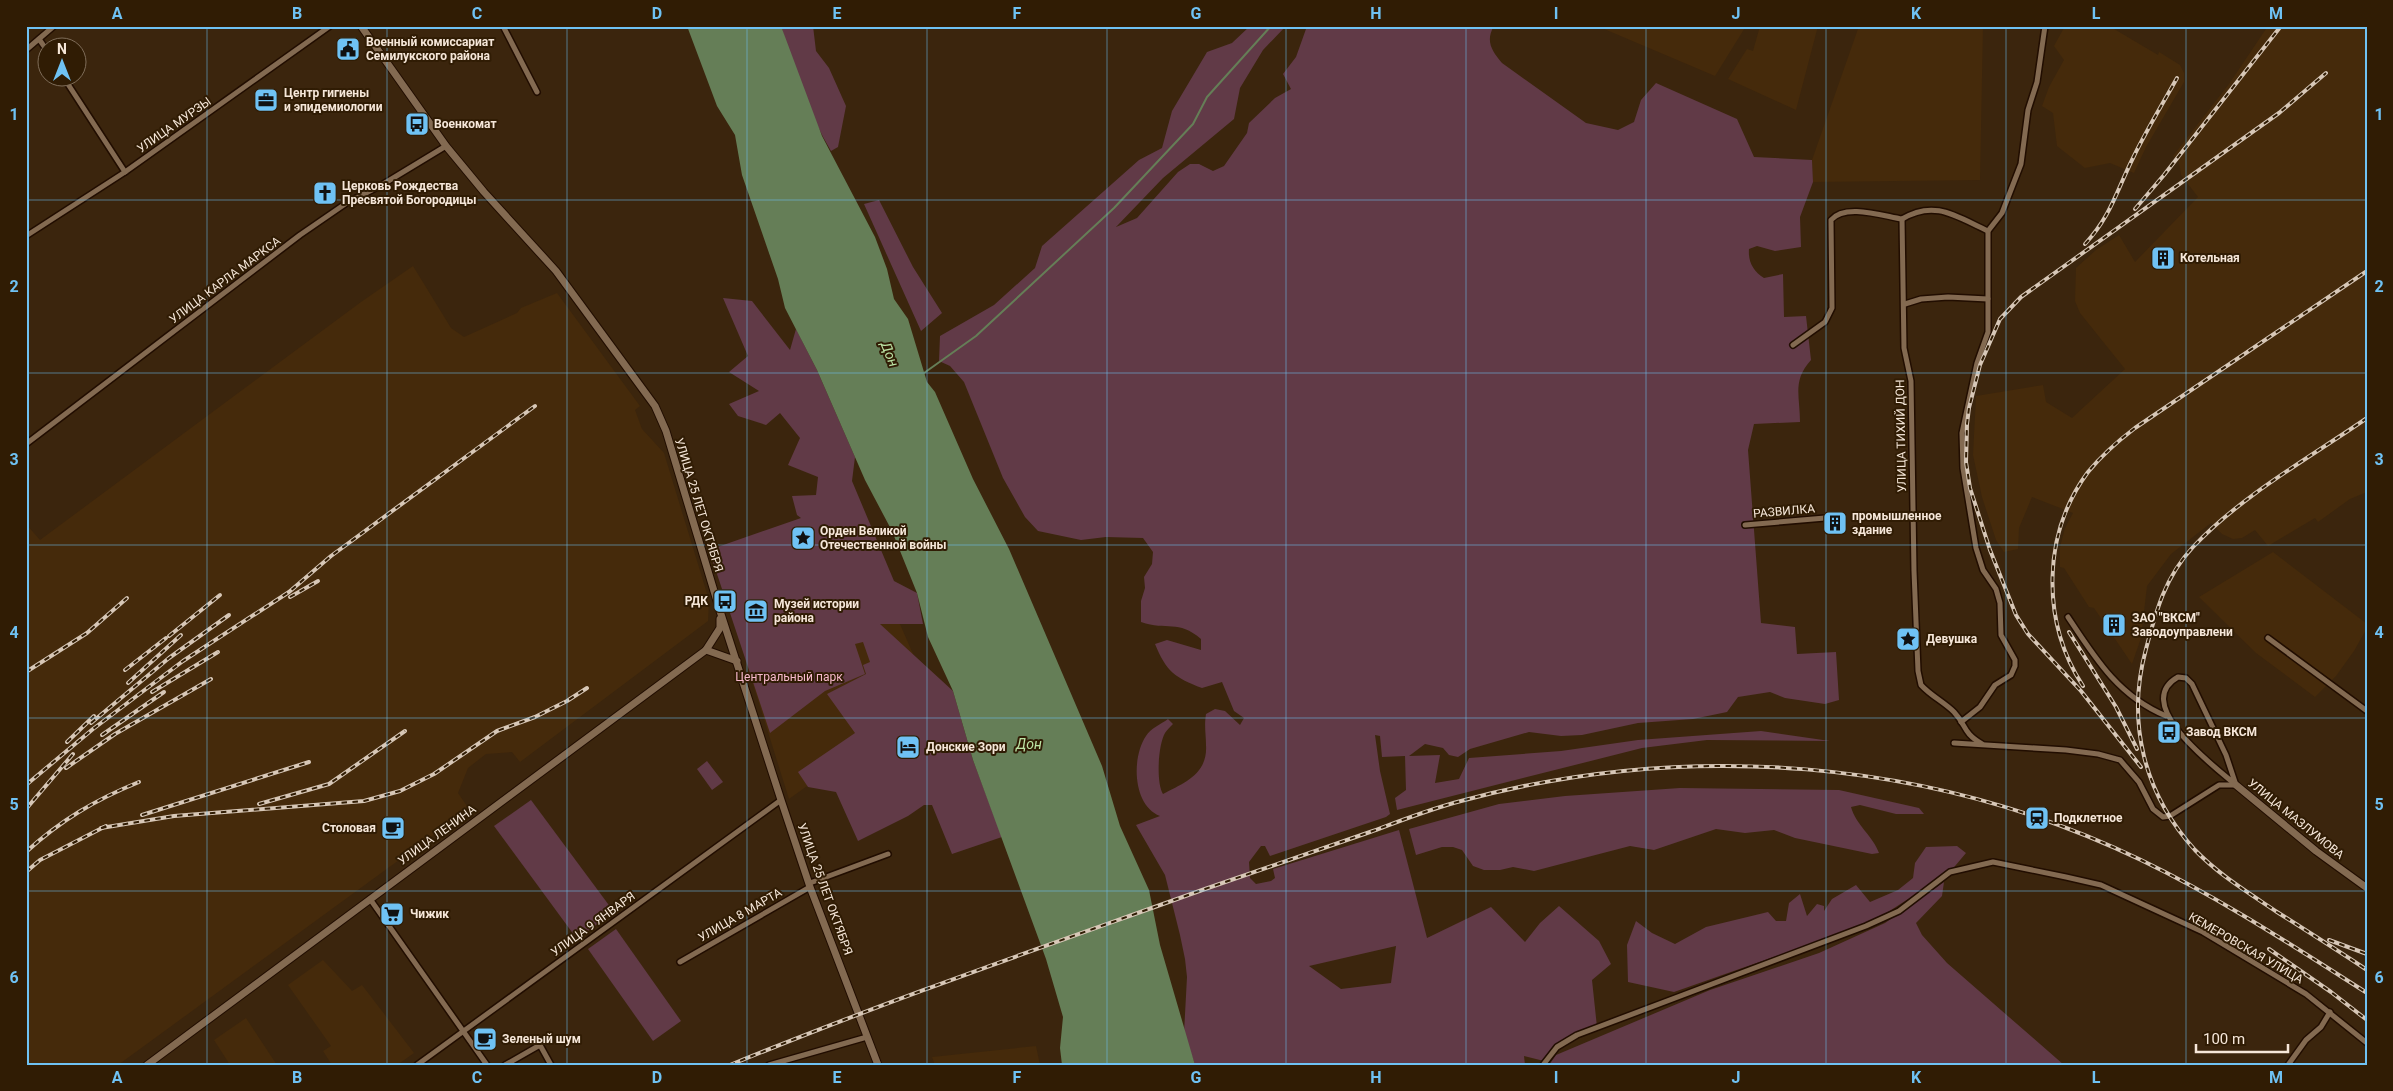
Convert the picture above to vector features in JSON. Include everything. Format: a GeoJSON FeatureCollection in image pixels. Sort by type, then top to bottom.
{"type":"FeatureCollection","features":[{"type":"Feature","properties":{"kind":"street"},"geometry":{"type":"LineString","coordinates":[[40,38],[54,26]]}},
{"type":"Feature","properties":{"kind":"street","name":"УЛИЦА МУРЗЫ"},"geometry":{"type":"LineString","coordinates":[[26,236],[124,172],[330,26]]}},
{"type":"Feature","properties":{"kind":"street","name":"УЛИЦА 25 ЛЕТ ОКТЯБРЯ"},"geometry":{"type":"LineString","coordinates":[[362,26],[446,146],[484,192],[556,271],[655,406],[666,432],[720,611],[781,800],[810,885],[878,1065]]}},
{"type":"Feature","properties":{"kind":"street"},"geometry":{"type":"LineString","coordinates":[[503,26],[537,92]]}},
{"type":"Feature","properties":{"kind":"street"},"geometry":{"type":"LineString","coordinates":[[1961,722],[1980,707],[1995,685],[2010,675],[2015,666],[2002,635],[2000,602],[1996,589],[1983,570],[1976,548],[1963,468],[1962,433],[1977,363],[1988,332],[1988,231],[2002,213],[2021,164],[2028,110],[2037,82],[2045,26]]}},
{"type":"Feature","properties":{"kind":"street"},"geometry":{"type":"LineString","coordinates":[[26,50],[38,40]]}},
{"type":"Feature","properties":{"kind":"street"},"geometry":{"type":"LineString","coordinates":[[70,88],[124,172]]}},
{"type":"Feature","properties":{"kind":"street","name":"УЛИЦА КАРЛА МАРКСА"},"geometry":{"type":"LineString","coordinates":[[26,444],[300,235],[348,202],[380,186],[446,146]]}},
{"type":"Feature","properties":{"kind":"street"},"geometry":{"type":"LineString","coordinates":[[1793,345],[1825,322],[1832,308],[1831,220],[1835,215],[1844,212],[1857,212],[1902,219],[1915,211],[1931,209],[1946,212],[1988,231]]}},
{"type":"Feature","properties":{"kind":"street","name":"УЛИЦА ТИХИЙ ДОН"},"geometry":{"type":"LineString","coordinates":[[1902,219],[1904,348],[1911,381],[1914,571],[1918,670],[1921,685],[1946,704],[1971,737],[1982,744]]}},
{"type":"Feature","properties":{"kind":"street"},"geometry":{"type":"LineString","coordinates":[[1904,304],[1921,299],[1948,297],[1988,299]]}},
{"type":"Feature","properties":{"kind":"street","name":"РАЗВИЛКА"},"geometry":{"type":"LineString","coordinates":[[1745,525],[1825,518]]}},
{"type":"Feature","properties":{"kind":"street","name":"УЛИЦА ЛЕНИНА"},"geometry":{"type":"LineString","coordinates":[[147,1065],[706,650],[720,628],[720,611]]}},
{"type":"Feature","properties":{"kind":"street"},"geometry":{"type":"LineString","coordinates":[[2068,616],[2101,665],[2118,684],[2138,702],[2166,716],[2208,761],[2236,785]]}},
{"type":"Feature","properties":{"kind":"street"},"geometry":{"type":"LineString","coordinates":[[2268,638],[2367,711]]}},
{"type":"Feature","properties":{"kind":"street"},"geometry":{"type":"LineString","coordinates":[[706,650],[737,661]]}},
{"type":"Feature","properties":{"kind":"street"},"geometry":{"type":"LineString","coordinates":[[2166,716],[2163,705],[2165,693],[2171,681],[2178,677],[2186,678],[2192,684],[2211,724],[2236,785]]}},
{"type":"Feature","properties":{"kind":"street"},"geometry":{"type":"LineString","coordinates":[[1954,743],[2066,750],[2098,754],[2120,760],[2136,777],[2153,809],[2163,817],[2170,816],[2219,785],[2236,785]]}},
{"type":"Feature","properties":{"kind":"street","name":"УЛИЦА МАЗЛУМОВА"},"geometry":{"type":"LineString","coordinates":[[2236,785],[2316,851],[2367,888]]}},
{"type":"Feature","properties":{"kind":"street","name":"УЛИЦА 9 ЯНВАРЯ"},"geometry":{"type":"LineString","coordinates":[[417,1065],[781,800]]}},
{"type":"Feature","properties":{"kind":"street","name":"УЛИЦА 8 МАРТА"},"geometry":{"type":"LineString","coordinates":[[680,962],[810,885],[888,854]]}},
{"type":"Feature","properties":{"kind":"street","name":"КЕМЕРОВСКАЯ УЛИЦА"},"geometry":{"type":"LineString","coordinates":[[1543,1065],[1557,1047],[1577,1035],[1866,926],[1899,911],[1950,872],[1993,862],[2100,885],[2203,932],[2306,994],[2367,1043]]}},
{"type":"Feature","properties":{"kind":"street"},"geometry":{"type":"LineString","coordinates":[[370,899],[487,1065]]}},
{"type":"Feature","properties":{"kind":"street"},"geometry":{"type":"LineString","coordinates":[[2288,1065],[2306,1040],[2321,1027],[2330,1012]]}},
{"type":"Feature","properties":{"kind":"street"},"geometry":{"type":"LineString","coordinates":[[769,1065],[868,1037]]}},
{"type":"Feature","properties":{"kind":"street"},"geometry":{"type":"LineString","coordinates":[[505,1065],[540,1045],[551,1065]]}},
{"type":"Feature","properties":{"kind":"shaded area"},"geometry":{"type":"Polygon","coordinates":[[[1597,26],[1746,26],[1715,76],[1597,26]]]}},
{"type":"Feature","properties":{"kind":"shaded area"},"geometry":{"type":"Polygon","coordinates":[[[1760,26],[1818,26],[1796,110],[1728,79],[1747,49],[1753,51],[1760,26]]]}},
{"type":"Feature","properties":{"kind":"shaded area"},"geometry":{"type":"Polygon","coordinates":[[[1859,26],[1983,26],[1980,180],[1813,182],[1812,160],[1859,26]]]}},
{"type":"Feature","properties":{"kind":"shaded area"},"geometry":{"type":"Polygon","coordinates":[[[2065,26],[2109,26],[2158,55],[2159,52],[2180,65],[2184,73],[2184,82],[2146,147],[2134,173],[2110,163],[2085,168],[2057,146],[2053,113],[2042,106],[2049,87],[2064,60],[2054,46],[2065,26]]]}},
{"type":"Feature","properties":{"kind":"shaded area"},"geometry":{"type":"Polygon","coordinates":[[[2268,26],[2367,26],[2367,492],[2350,499],[2318,522],[2315,518],[2268,546],[2255,530],[2242,538],[2233,539],[2222,534],[2211,523],[2171,554],[2147,586],[2141,638],[2132,664],[2094,608],[2089,607],[2064,568],[2060,567],[2060,547],[2065,528],[2073,513],[2032,497],[2019,528],[2018,549],[2004,552],[1996,540],[1982,497],[1973,455],[1976,396],[2043,385],[2046,402],[2072,418],[2125,369],[2080,313],[2075,301],[2076,268],[2096,250],[2119,235],[2135,262],[2198,197],[2181,175],[2179,162],[2173,156],[2229,84],[2268,26]]]}},
{"type":"Feature","properties":{"kind":"shaded area"},"geometry":{"type":"Polygon","coordinates":[[[413,266],[451,328],[464,337],[517,313],[521,308],[557,293],[640,406],[635,410],[642,429],[664,453],[709,600],[708,621],[520,762],[512,752],[486,754],[468,768],[458,793],[469,809],[118,1065],[26,1065],[26,524],[40,540],[361,302],[413,266]]]}},
{"type":"Feature","properties":{"kind":"shaded area"},"geometry":{"type":"Polygon","coordinates":[[[2273,552],[2367,624],[2367,628],[2354,651],[2336,676],[2315,697],[2256,653],[2199,597],[2273,552]]]}},
{"type":"Feature","properties":{"kind":"shaded area"},"geometry":{"type":"Polygon","coordinates":[[[892,606],[932,697],[789,799],[745,659],[892,606]]]}},
{"type":"Feature","properties":{"kind":"shaded area"},"geometry":{"type":"Polygon","coordinates":[[[323,960],[352,991],[362,985],[414,1053],[397,1065],[332,1065],[323,1051],[331,1046],[288,985],[323,960]]]}},
{"type":"Feature","properties":{"kind":"shaded area"},"geometry":{"type":"Polygon","coordinates":[[[246,1018],[277,1065],[230,1065],[214,1040],[246,1018]]]}},
{"type":"Feature","properties":{"kind":"shaded area"},"geometry":{"type":"Polygon","coordinates":[[[1036,1046],[1040,1065],[935,1065],[932,1057],[1036,1046]]]}},
{"type":"Feature","properties":{"kind":"green space"},"geometry":{"type":"Polygon","coordinates":[[[781,26],[813,26],[816,51],[829,68],[846,106],[838,147],[831,151],[808,106],[781,26]]]}},
{"type":"Feature","properties":{"kind":"green space"},"geometry":{"type":"Polygon","coordinates":[[[1250,26],[1286,26],[1263,50],[1240,88],[1234,119],[1163,178],[1116,227],[1137,218],[1178,172],[1190,164],[1199,164],[1213,171],[1224,166],[1247,133],[1249,123],[1275,98],[1291,89],[1283,74],[1296,57],[1306,29],[1312,26],[1494,26],[1490,36],[1491,46],[1502,63],[1586,123],[1618,130],[1634,122],[1641,100],[1656,83],[1737,119],[1754,157],[1812,160],[1813,182],[1800,217],[1801,247],[1775,251],[1757,246],[1749,249],[1750,262],[1754,269],[1764,278],[1783,274],[1784,317],[1806,316],[1811,360],[1801,375],[1799,382],[1800,422],[1754,424],[1748,450],[1761,623],[1795,627],[1797,654],[1836,652],[1839,700],[1825,704],[1785,698],[1770,692],[1738,697],[1727,712],[1693,719],[1638,723],[1582,735],[1561,736],[1529,732],[1470,749],[1458,757],[1449,755],[1443,748],[1425,744],[1409,756],[1440,755],[1435,783],[1459,779],[1469,758],[1561,751],[1638,740],[1761,731],[1830,741],[1707,740],[1642,748],[1397,810],[1395,798],[1406,790],[1405,756],[1382,757],[1380,736],[1375,735],[1380,771],[1390,814],[1386,817],[1270,856],[1265,846],[1261,846],[1249,862],[1250,878],[1256,884],[1271,881],[1275,878],[1273,869],[1399,830],[1427,938],[1491,907],[1525,942],[1540,923],[1559,906],[1599,941],[1611,964],[1592,980],[1597,1027],[1557,1047],[1544,1061],[1524,1056],[1525,1065],[1195,1065],[1184,1033],[1187,977],[1180,935],[1165,875],[1136,825],[1160,816],[1151,811],[1144,802],[1140,792],[1137,780],[1138,756],[1141,745],[1148,733],[1168,719],[1173,724],[1163,739],[1159,764],[1159,782],[1163,794],[1193,776],[1203,763],[1206,755],[1206,714],[1215,709],[1225,711],[1240,725],[1244,718],[1234,711],[1222,682],[1202,688],[1185,681],[1172,672],[1163,661],[1155,644],[1167,640],[1201,650],[1201,639],[1186,629],[1179,627],[1158,626],[1141,622],[1141,601],[1145,588],[1144,577],[1152,564],[1153,552],[1143,538],[1106,537],[1081,540],[1038,531],[1025,517],[1003,478],[964,382],[950,366],[939,361],[940,336],[994,305],[1035,268],[1042,246],[1139,160],[1162,148],[1172,111],[1207,52],[1232,43],[1250,26]],[[1396,946],[1309,966],[1341,989],[1391,983],[1396,946]]]}},
{"type":"Feature","properties":{"kind":"green space"},"geometry":{"type":"Polygon","coordinates":[[[879,200],[913,267],[942,313],[921,331],[864,204],[879,200]]]}},
{"type":"Feature","properties":{"kind":"green space","name":"Центральный парк"},"geometry":{"type":"Polygon","coordinates":[[[723,298],[752,301],[790,350],[796,329],[817,370],[855,457],[852,481],[894,581],[917,593],[923,624],[880,624],[953,691],[973,760],[1002,837],[952,854],[932,805],[924,805],[908,816],[858,841],[836,792],[808,787],[798,772],[855,733],[827,694],[866,674],[863,665],[870,662],[863,642],[855,644],[865,674],[825,691],[770,733],[709,550],[801,518],[797,515],[792,496],[816,495],[818,477],[788,465],[800,438],[780,413],[766,425],[738,416],[729,404],[759,391],[729,372],[748,356],[723,298]]]}},
{"type":"Feature","properties":{"kind":"green space"},"geometry":{"type":"Polygon","coordinates":[[[707,761],[723,782],[712,790],[697,769],[707,761]]]}},
{"type":"Feature","properties":{"kind":"green space"},"geometry":{"type":"Polygon","coordinates":[[[1680,788],[1839,790],[1919,808],[1924,814],[1896,814],[1860,805],[1851,807],[1879,853],[1872,854],[1795,838],[1774,830],[1745,833],[1716,829],[1654,850],[1630,846],[1534,871],[1513,867],[1500,870],[1484,870],[1473,866],[1462,850],[1453,847],[1442,847],[1416,855],[1409,829],[1499,804],[1565,796],[1680,788]]]}},
{"type":"Feature","properties":{"kind":"green space"},"geometry":{"type":"Polygon","coordinates":[[[531,800],[614,912],[577,939],[494,826],[531,800]]]}},
{"type":"Feature","properties":{"kind":"green space"},"geometry":{"type":"Polygon","coordinates":[[[1957,846],[1966,853],[1950,872],[1871,923],[1674,992],[1628,982],[1627,945],[1636,921],[1652,933],[1675,944],[1706,927],[1768,912],[1776,921],[1786,921],[1789,903],[1800,894],[1807,916],[1817,904],[1824,906],[1824,911],[1832,899],[1856,885],[1870,902],[1898,890],[1913,878],[1915,863],[1926,847],[1957,846]]]}},
{"type":"Feature","properties":{"kind":"green space"},"geometry":{"type":"Polygon","coordinates":[[[1944,882],[1942,896],[1916,923],[1922,935],[1947,963],[2064,1065],[1549,1065],[1556,1055],[1710,990],[1819,953],[1885,923],[1944,882]]]}},
{"type":"Feature","properties":{"kind":"green space"},"geometry":{"type":"Polygon","coordinates":[[[616,929],[681,1021],[653,1041],[588,949],[616,929]]]}},
{"type":"Feature","properties":{"kind":"water","name":"Дон"},"geometry":{"type":"Polygon","coordinates":[[[687,26],[781,26],[822,136],[875,237],[887,269],[894,299],[908,319],[927,382],[935,392],[973,479],[1009,549],[1102,766],[1120,826],[1149,890],[1160,945],[1195,1065],[1062,1065],[1060,1048],[1063,1017],[1046,959],[973,760],[953,691],[928,637],[917,593],[892,531],[865,480],[817,370],[785,308],[778,279],[742,175],[735,135],[717,106],[687,26]]]}},
{"type":"Feature","properties":{"kind":"waterway"},"geometry":{"type":"LineString","coordinates":[[924,373],[976,336],[1114,208],[1193,124],[1207,97],[1271,26]]}},
{"type":"Feature","properties":{"kind":"railway"},"geometry":{"type":"LineString","coordinates":[[2135,209],[2281,26]]}},
{"type":"Feature","properties":{"kind":"railway"},"geometry":{"type":"LineString","coordinates":[[2141,767],[2081,691],[2028,634],[2016,615],[1990,550],[1970,488],[1966,462],[1969,408],[1980,365],[2000,319],[2021,297],[2279,113],[2326,73]]}},
{"type":"Feature","properties":{"kind":"railway"},"geometry":{"type":"LineString","coordinates":[[2085,244],[2101,224],[2138,148],[2177,78]]}},
{"type":"Feature","properties":{"kind":"railway"},"geometry":{"type":"LineString","coordinates":[[2083,686],[2069,661],[2060,634],[2054,607],[2052,578],[2055,550],[2062,523],[2073,496],[2088,472],[2110,448],[2135,428],[2367,271]]}},
{"type":"Feature","properties":{"kind":"railway"},"geometry":{"type":"LineString","coordinates":[[26,785],[93,729],[183,661],[289,592],[331,556],[535,406]]}},
{"type":"Feature","properties":{"kind":"railway"},"geometry":{"type":"LineString","coordinates":[[2367,418],[2254,494],[2212,528],[2183,558],[2168,582],[2154,621],[2140,676],[2138,703],[2139,730],[2144,756],[2152,781],[2163,805],[2177,828],[2195,850],[2234,883],[2367,970]]}},
{"type":"Feature","properties":{"kind":"railway"},"geometry":{"type":"LineString","coordinates":[[290,597],[318,581]]}},
{"type":"Feature","properties":{"kind":"railway"},"geometry":{"type":"LineString","coordinates":[[169,636],[220,595]]}},
{"type":"Feature","properties":{"kind":"railway"},"geometry":{"type":"LineString","coordinates":[[26,672],[87,633],[127,598]]}},
{"type":"Feature","properties":{"kind":"railway"},"geometry":{"type":"LineString","coordinates":[[91,723],[169,658],[229,615]]}},
{"type":"Feature","properties":{"kind":"railway"},"geometry":{"type":"LineString","coordinates":[[2069,632],[2116,707],[2137,749]]}},
{"type":"Feature","properties":{"kind":"railway"},"geometry":{"type":"LineString","coordinates":[[128,683],[181,635]]}},
{"type":"Feature","properties":{"kind":"railway"},"geometry":{"type":"LineString","coordinates":[[125,670],[166,638]]}},
{"type":"Feature","properties":{"kind":"railway"},"geometry":{"type":"LineString","coordinates":[[152,692],[218,652]]}},
{"type":"Feature","properties":{"kind":"railway"},"geometry":{"type":"LineString","coordinates":[[66,768],[115,734],[211,679]]}},
{"type":"Feature","properties":{"kind":"railway"},"geometry":{"type":"LineString","coordinates":[[101,828],[174,816],[364,801],[400,791],[434,774],[497,731],[535,717],[567,701],[587,688]]}},
{"type":"Feature","properties":{"kind":"railway"},"geometry":{"type":"LineString","coordinates":[[102,735],[164,692]]}},
{"type":"Feature","properties":{"kind":"railway"},"geometry":{"type":"LineString","coordinates":[[67,742],[94,716]]}},
{"type":"Feature","properties":{"kind":"railway"},"geometry":{"type":"LineString","coordinates":[[259,804],[329,784],[405,731]]}},
{"type":"Feature","properties":{"kind":"railway"},"geometry":{"type":"LineString","coordinates":[[26,809],[73,754]]}},
{"type":"Feature","properties":{"kind":"railway"},"geometry":{"type":"LineString","coordinates":[[142,815],[309,762]]}},
{"type":"Feature","properties":{"kind":"railway"},"geometry":{"type":"LineString","coordinates":[[730,1065],[966,974],[1449,804],[1546,782],[1632,770],[1719,766],[1806,769],[1892,780],[1977,799],[2060,826],[2141,860],[2199,890],[2256,923],[2367,993]]}},
{"type":"Feature","properties":{"kind":"railway"},"geometry":{"type":"LineString","coordinates":[[26,852],[52,830],[79,812],[139,782]]}},
{"type":"Feature","properties":{"kind":"railway"},"geometry":{"type":"LineString","coordinates":[[26,872],[40,860],[106,826]]}},
{"type":"Feature","properties":{"kind":"railway"},"geometry":{"type":"LineString","coordinates":[[2329,940],[2367,954]]}},
{"type":"Feature","properties":{"kind":"railway"},"geometry":{"type":"LineString","coordinates":[[2269,949],[2331,992],[2367,1020]]}},
{"type":"Feature","properties":{"kind":"place","name":"Военный комиссариат Семилукского района"},"geometry":{"type":"Point","coordinates":[348,49]}},
{"type":"Feature","properties":{"kind":"place","name":"Центр гигиены и эпидемиологии"},"geometry":{"type":"Point","coordinates":[266,100]}},
{"type":"Feature","properties":{"kind":"place","name":"Военкомат"},"geometry":{"type":"Point","coordinates":[417,124]}},
{"type":"Feature","properties":{"kind":"place","name":"Церковь Рождества Пресвятой Богородицы"},"geometry":{"type":"Point","coordinates":[325,193]}},
{"type":"Feature","properties":{"kind":"place","name":"Котельная"},"geometry":{"type":"Point","coordinates":[2163,258]}},
{"type":"Feature","properties":{"kind":"place","name":"промышленное здание"},"geometry":{"type":"Point","coordinates":[1835,523]}},
{"type":"Feature","properties":{"kind":"place","name":"Орден Великой Отечественной войны"},"geometry":{"type":"Point","coordinates":[803,538]}},
{"type":"Feature","properties":{"kind":"place","name":"РДК"},"geometry":{"type":"Point","coordinates":[725,601]}},
{"type":"Feature","properties":{"kind":"place","name":"Музей истории района"},"geometry":{"type":"Point","coordinates":[756,611]}},
{"type":"Feature","properties":{"kind":"place","name":"ЗАО \"ВКСМ\" Заводоуправлени"},"geometry":{"type":"Point","coordinates":[2114,625]}},
{"type":"Feature","properties":{"kind":"place","name":"Девушка"},"geometry":{"type":"Point","coordinates":[1908,639]}},
{"type":"Feature","properties":{"kind":"place","name":"Завод ВКСМ"},"geometry":{"type":"Point","coordinates":[2169,732]}},
{"type":"Feature","properties":{"kind":"place","name":"Донские Зори"},"geometry":{"type":"Point","coordinates":[908,747]}},
{"type":"Feature","properties":{"kind":"place","name":"Подклетное"},"geometry":{"type":"Point","coordinates":[2037,818]}},
{"type":"Feature","properties":{"kind":"place","name":"Столовая"},"geometry":{"type":"Point","coordinates":[393,828]}},
{"type":"Feature","properties":{"kind":"place","name":"Чижик"},"geometry":{"type":"Point","coordinates":[392,914]}},
{"type":"Feature","properties":{"kind":"place","name":"Зеленый шум"},"geometry":{"type":"Point","coordinates":[485,1039]}}]}
